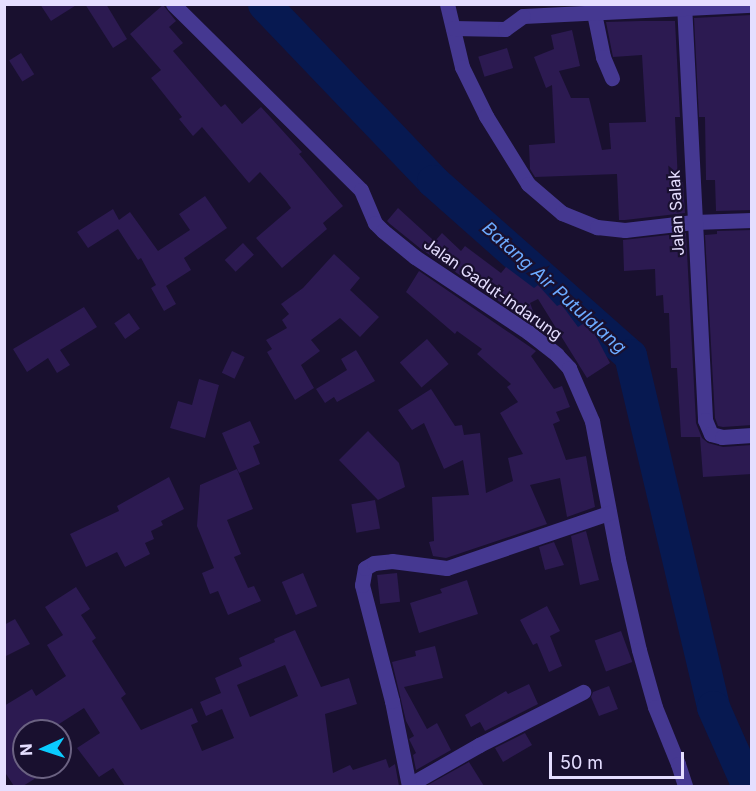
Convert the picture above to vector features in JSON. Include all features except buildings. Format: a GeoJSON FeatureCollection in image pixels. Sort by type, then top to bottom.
{"type":"FeatureCollection","features":[{"type":"Feature","properties":{"kind":"street","name":"Jalan Gadut-Indarung"},"geometry":{"type":"LineString","coordinates":[[173,4],[362,190],[375,223],[383,231],[415,256],[528,332],[557,355],[569,368],[592,421],[618,559],[654,707],[678,764],[684,786]]}},
{"type":"Feature","properties":{"kind":"street"},"geometry":{"type":"LineString","coordinates":[[447,4],[462,67],[486,116],[528,184],[562,213],[597,227],[625,230],[694,222],[752,220]]}},
{"type":"Feature","properties":{"kind":"street"},"geometry":{"type":"LineString","coordinates":[[453,28],[505,29],[523,10],[752,5]]}},
{"type":"Feature","properties":{"kind":"street","name":"Jalan Salak"},"geometry":{"type":"LineString","coordinates":[[684,6],[705,420],[711,434],[722,437],[752,435]]}},
{"type":"Feature","properties":{"kind":"street"},"geometry":{"type":"LineString","coordinates":[[601,10],[603,57],[612,78]]}},
{"type":"Feature","properties":{"kind":"street"},"geometry":{"type":"LineString","coordinates":[[583,692],[479,745],[409,786],[392,701],[362,585],[365,568],[374,563],[392,561],[447,568],[609,513]]}},
{"type":"Feature","properties":{"kind":"waterway","name":"Batang Air Putulalang"},"geometry":{"type":"LineString","coordinates":[[264,4],[433,181],[630,355],[713,707],[748,786]]}}]}
